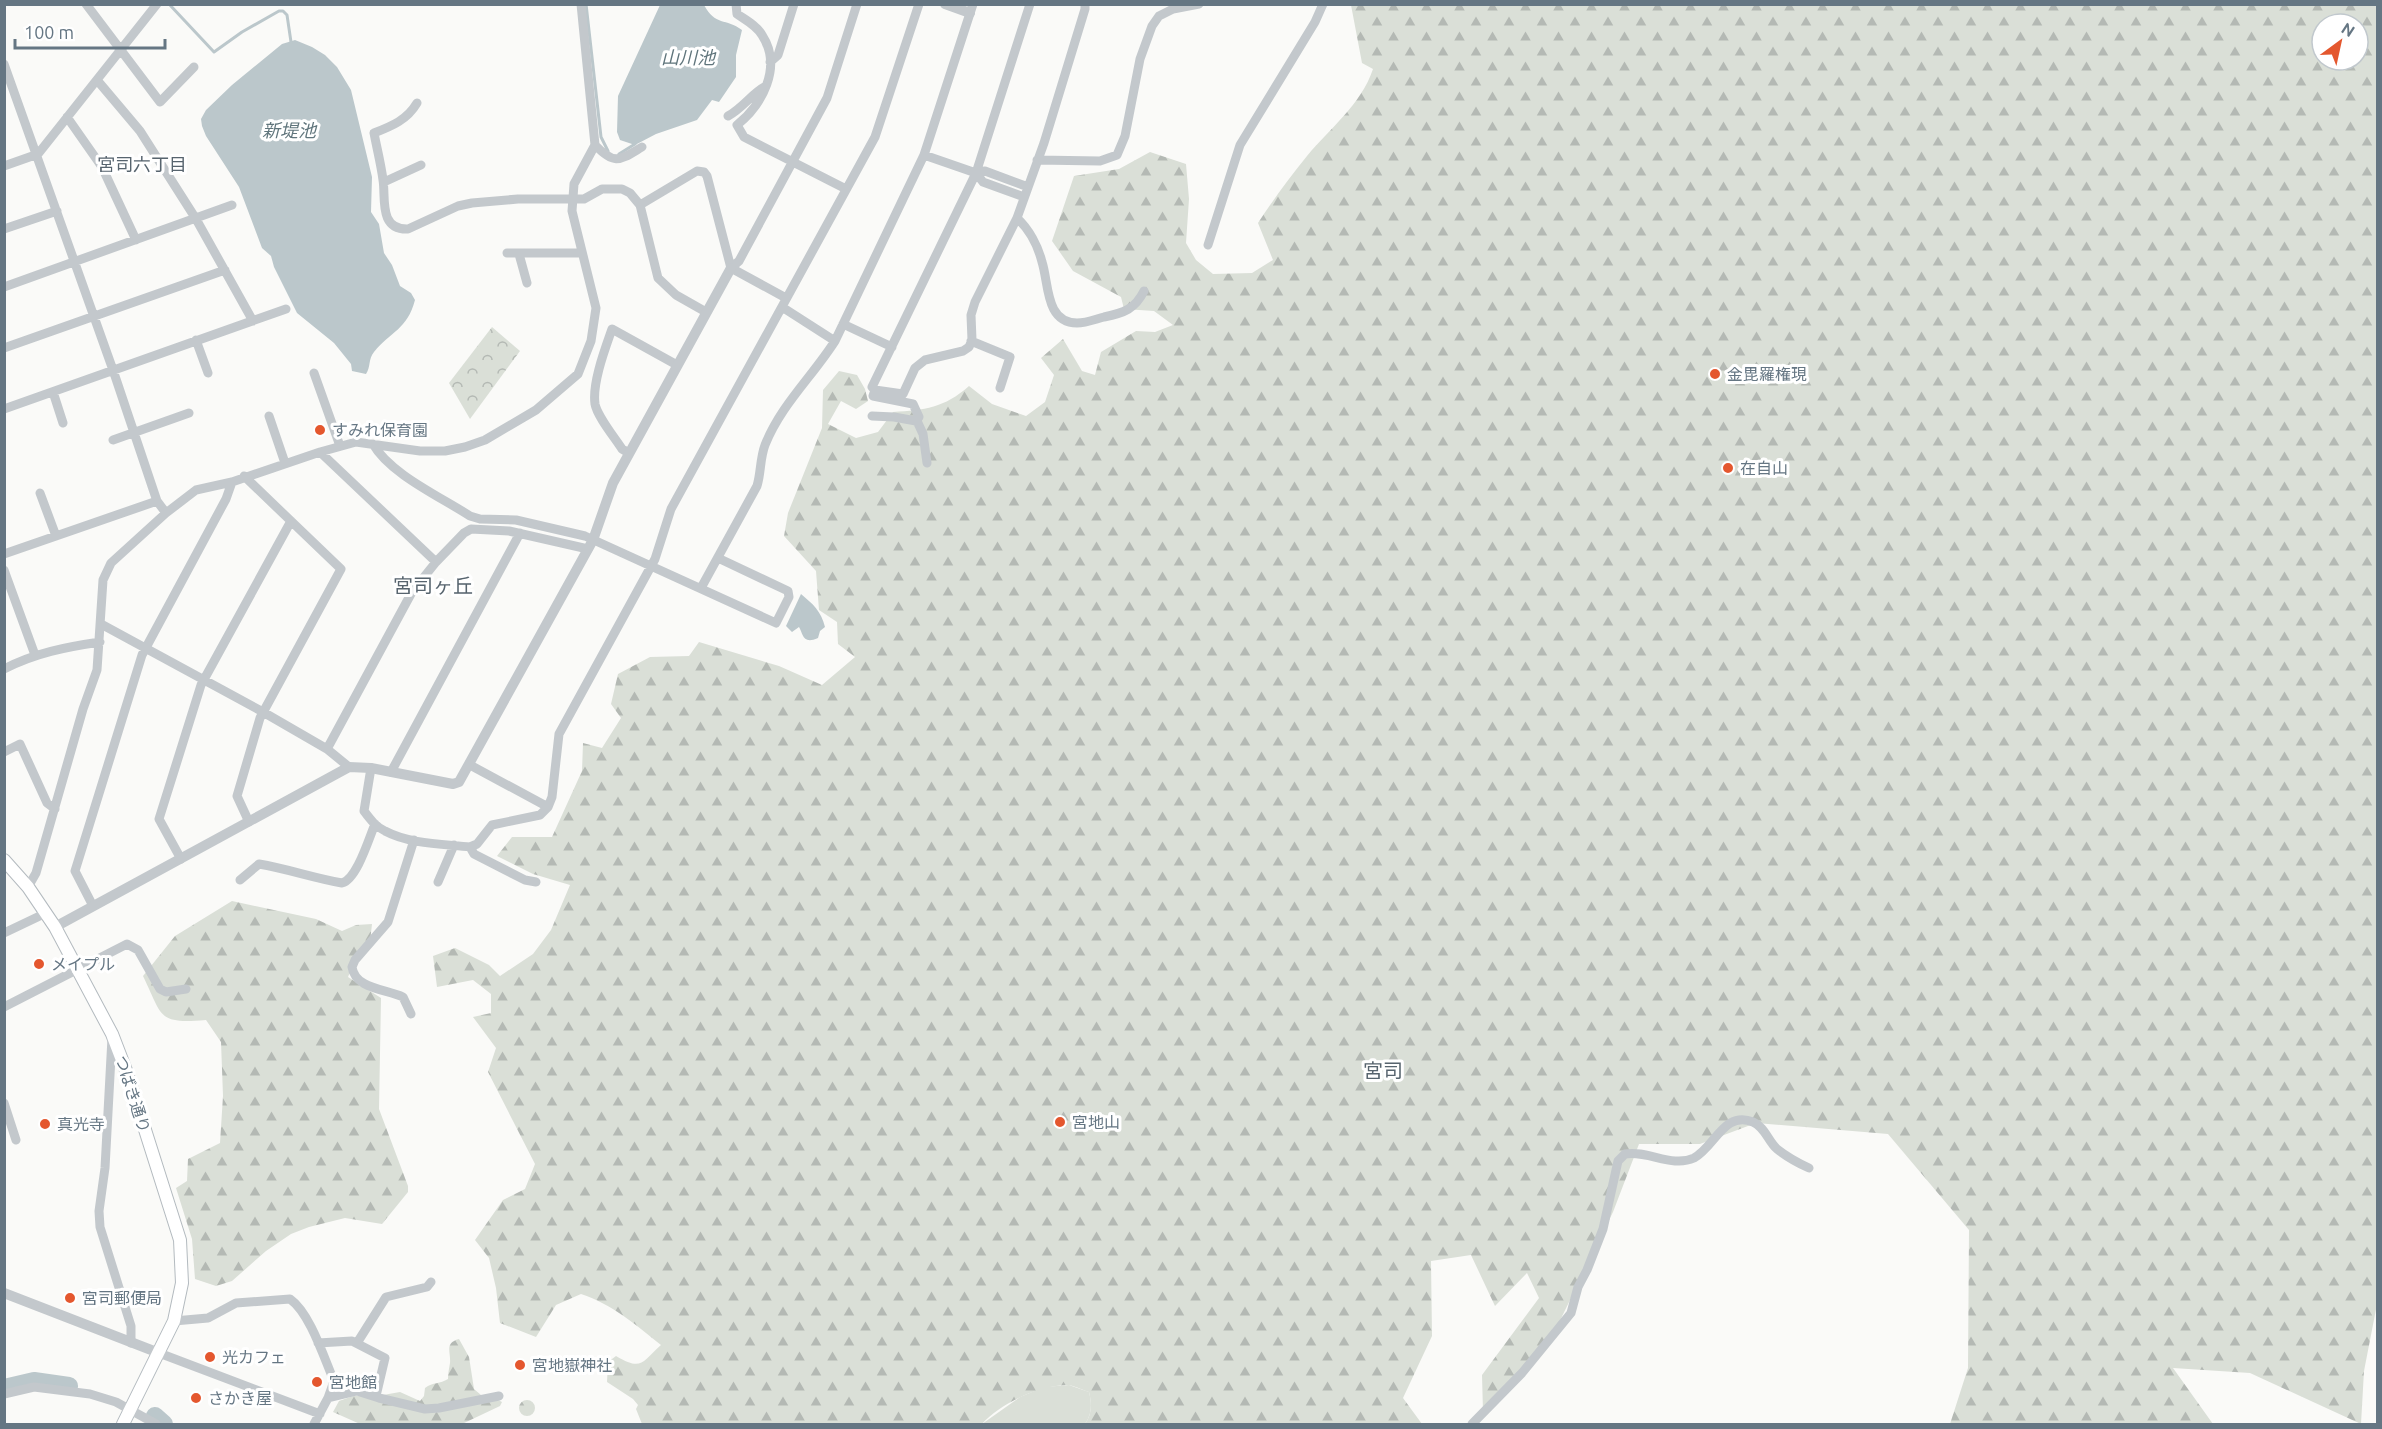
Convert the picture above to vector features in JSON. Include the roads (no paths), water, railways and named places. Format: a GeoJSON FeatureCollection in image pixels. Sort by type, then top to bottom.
{"type":"FeatureCollection","features":[{"type":"Feature","properties":{"kind":"main road","name":"つばき通り"},"geometry":{"type":"LineString","coordinates":[[4,860],[28,887],[55,927],[112,1034],[127,1073],[180,1240],[182,1283],[174,1321],[123,1425]]}},
{"type":"Feature","properties":{"kind":"street"},"geometry":{"type":"LineString","coordinates":[[86,4],[160,102],[194,67]]}},
{"type":"Feature","properties":{"kind":"street"},"geometry":{"type":"LineString","coordinates":[[4,166],[38,154],[157,4]]}},
{"type":"Feature","properties":{"kind":"street"},"geometry":{"type":"LineString","coordinates":[[28,887],[36,873],[83,709],[97,670],[103,580],[111,563],[166,513],[196,490],[232,482],[244,476],[356,442],[420,452],[445,452],[465,447],[485,440],[527,415],[568,385],[578,374],[585,361],[596,308],[573,222],[574,184],[595,145],[581,4]]}},
{"type":"Feature","properties":{"kind":"street"},"geometry":{"type":"LineString","coordinates":[[736,4],[737,14],[763,36],[770,62],[766,86],[758,105],[737,125],[744,137],[846,189]]}},
{"type":"Feature","properties":{"kind":"street"},"geometry":{"type":"LineString","coordinates":[[770,62],[778,55],[794,4]]}},
{"type":"Feature","properties":{"kind":"street"},"geometry":{"type":"LineString","coordinates":[[55,927],[350,767],[371,768],[453,784],[459,782],[590,544],[613,483],[629,453],[731,267],[739,261],[827,98],[857,4]]}},
{"type":"Feature","properties":{"kind":"street"},"geometry":{"type":"LineString","coordinates":[[371,768],[364,811],[384,831],[414,840],[470,847],[477,844],[492,825],[540,815],[548,807],[552,797],[559,734],[651,566],[671,509],[880,124],[919,4]]}},
{"type":"Feature","properties":{"kind":"street"},"geometry":{"type":"LineString","coordinates":[[701,588],[757,486],[764,447],[783,409],[822,362],[835,341],[924,155],[972,9],[945,4]]}},
{"type":"Feature","properties":{"kind":"street"},"geometry":{"type":"LineString","coordinates":[[927,463],[922,434],[917,421],[920,417],[912,404],[873,396],[875,390],[872,387],[976,173],[1030,4]]}},
{"type":"Feature","properties":{"kind":"street"},"geometry":{"type":"LineString","coordinates":[[875,390],[903,394],[915,368],[925,360],[963,351],[969,347],[971,315],[975,303],[1017,218],[1085,4]]}},
{"type":"Feature","properties":{"kind":"street"},"geometry":{"type":"LineString","coordinates":[[1037,160],[1101,161],[1117,154],[1125,136],[1140,59],[1152,26],[1159,16],[1173,9],[1199,4]]}},
{"type":"Feature","properties":{"kind":"street"},"geometry":{"type":"LineString","coordinates":[[1208,245],[1240,145],[1315,22],[1323,4]]}},
{"type":"Feature","properties":{"kind":"street"},"geometry":{"type":"LineString","coordinates":[[4,64],[38,154],[157,501],[166,513]]}},
{"type":"Feature","properties":{"kind":"street"},"geometry":{"type":"LineString","coordinates":[[97,80],[140,131],[196,219],[253,321]]}},
{"type":"Feature","properties":{"kind":"street"},"geometry":{"type":"LineString","coordinates":[[728,116],[741,109],[756,92],[766,86]]}},
{"type":"Feature","properties":{"kind":"street"},"geometry":{"type":"LineString","coordinates":[[417,103],[412,112],[402,120],[374,133],[384,182],[386,215],[389,220],[403,229],[416,226],[458,206],[472,202],[584,199],[602,189],[612,188],[630,193],[640,205],[658,278],[676,296],[706,312]]}},
{"type":"Feature","properties":{"kind":"street"},"geometry":{"type":"LineString","coordinates":[[67,117],[102,167],[136,240]]}},
{"type":"Feature","properties":{"kind":"street"},"geometry":{"type":"LineString","coordinates":[[595,145],[611,159],[618,160],[642,147]]}},
{"type":"Feature","properties":{"kind":"street"},"geometry":{"type":"LineString","coordinates":[[924,155],[976,173],[985,171],[1028,187]]}},
{"type":"Feature","properties":{"kind":"street"},"geometry":{"type":"LineString","coordinates":[[384,182],[421,165]]}},
{"type":"Feature","properties":{"kind":"street"},"geometry":{"type":"LineString","coordinates":[[640,205],[697,171],[704,172],[731,267],[784,302],[835,341]]}},
{"type":"Feature","properties":{"kind":"street"},"geometry":{"type":"LineString","coordinates":[[976,173],[983,182],[1023,197]]}},
{"type":"Feature","properties":{"kind":"street"},"geometry":{"type":"LineString","coordinates":[[4,287],[232,205]]}},
{"type":"Feature","properties":{"kind":"street"},"geometry":{"type":"LineString","coordinates":[[4,230],[57,211]]}},
{"type":"Feature","properties":{"kind":"street"},"geometry":{"type":"LineString","coordinates":[[1017,218],[1032,238],[1038,251],[1050,303],[1055,314],[1078,323],[1129,310],[1137,304],[1144,291]]}},
{"type":"Feature","properties":{"kind":"street"},"geometry":{"type":"LineString","coordinates":[[507,253],[582,253]]}},
{"type":"Feature","properties":{"kind":"street"},"geometry":{"type":"LineString","coordinates":[[519,254],[527,283]]}},
{"type":"Feature","properties":{"kind":"street"},"geometry":{"type":"LineString","coordinates":[[4,348],[225,270]]}},
{"type":"Feature","properties":{"kind":"street"},"geometry":{"type":"LineString","coordinates":[[4,409],[286,309]]}},
{"type":"Feature","properties":{"kind":"street"},"geometry":{"type":"LineString","coordinates":[[843,324],[892,347]]}},
{"type":"Feature","properties":{"kind":"street"},"geometry":{"type":"LineString","coordinates":[[629,453],[622,449],[595,405],[595,393],[612,329],[677,365]]}},
{"type":"Feature","properties":{"kind":"street"},"geometry":{"type":"LineString","coordinates":[[196,340],[208,373]]}},
{"type":"Feature","properties":{"kind":"street"},"geometry":{"type":"LineString","coordinates":[[971,341],[1010,357],[1000,388]]}},
{"type":"Feature","properties":{"kind":"street"},"geometry":{"type":"LineString","coordinates":[[314,373],[340,446]]}},
{"type":"Feature","properties":{"kind":"street"},"geometry":{"type":"LineString","coordinates":[[53,392],[63,423]]}},
{"type":"Feature","properties":{"kind":"street"},"geometry":{"type":"LineString","coordinates":[[113,440],[189,413]]}},
{"type":"Feature","properties":{"kind":"street"},"geometry":{"type":"LineString","coordinates":[[269,416],[285,463]]}},
{"type":"Feature","properties":{"kind":"street"},"geometry":{"type":"LineString","coordinates":[[872,416],[917,421]]}},
{"type":"Feature","properties":{"kind":"street"},"geometry":{"type":"LineString","coordinates":[[373,444],[403,475],[471,516],[480,519],[516,520],[585,536],[590,544]]}},
{"type":"Feature","properties":{"kind":"street"},"geometry":{"type":"LineString","coordinates":[[320,452],[436,562]]}},
{"type":"Feature","properties":{"kind":"street"},"geometry":{"type":"LineString","coordinates":[[244,476],[341,569],[263,712],[237,796],[249,822]]}},
{"type":"Feature","properties":{"kind":"street"},"geometry":{"type":"LineString","coordinates":[[93,906],[75,871],[145,648],[226,499],[232,482]]}},
{"type":"Feature","properties":{"kind":"street"},"geometry":{"type":"LineString","coordinates":[[40,493],[56,536]]}},
{"type":"Feature","properties":{"kind":"street"},"geometry":{"type":"LineString","coordinates":[[4,554],[157,501]]}},
{"type":"Feature","properties":{"kind":"street"},"geometry":{"type":"LineString","coordinates":[[181,859],[159,819],[204,680],[291,521]]}},
{"type":"Feature","properties":{"kind":"street"},"geometry":{"type":"LineString","coordinates":[[327,749],[412,592],[436,562],[464,533],[471,529],[520,533],[590,544],[651,566],[776,622],[789,597],[788,591],[718,558]]}},
{"type":"Feature","properties":{"kind":"street"},"geometry":{"type":"LineString","coordinates":[[391,772],[520,533]]}},
{"type":"Feature","properties":{"kind":"street"},"geometry":{"type":"LineString","coordinates":[[4,570],[35,655]]}},
{"type":"Feature","properties":{"kind":"street"},"geometry":{"type":"LineString","coordinates":[[101,624],[263,712],[327,749],[350,767]]}},
{"type":"Feature","properties":{"kind":"street"},"geometry":{"type":"LineString","coordinates":[[4,669],[35,655],[56,649],[100,642]]}},
{"type":"Feature","properties":{"kind":"street"},"geometry":{"type":"LineString","coordinates":[[4,752],[20,744],[47,803],[55,809]]}},
{"type":"Feature","properties":{"kind":"street"},"geometry":{"type":"LineString","coordinates":[[470,765],[548,807]]}},
{"type":"Feature","properties":{"kind":"street"},"geometry":{"type":"LineString","coordinates":[[240,880],[259,864],[292,870],[302,876],[342,884],[348,882],[375,824]]}},
{"type":"Feature","properties":{"kind":"street"},"geometry":{"type":"LineString","coordinates":[[411,1014],[403,997],[362,983],[356,979],[352,968],[355,960],[388,922],[414,840]]}},
{"type":"Feature","properties":{"kind":"street"},"geometry":{"type":"LineString","coordinates":[[438,882],[454,845]]}},
{"type":"Feature","properties":{"kind":"street"},"geometry":{"type":"LineString","coordinates":[[470,847],[474,854],[525,880],[536,882]]}},
{"type":"Feature","properties":{"kind":"street"},"geometry":{"type":"LineString","coordinates":[[4,933],[46,913]]}},
{"type":"Feature","properties":{"kind":"street"},"geometry":{"type":"LineString","coordinates":[[4,1007],[127,944],[138,950],[160,989],[166,992],[186,989]]}},
{"type":"Feature","properties":{"kind":"street"},"geometry":{"type":"LineString","coordinates":[[112,1034],[105,1168],[99,1211],[100,1227],[131,1326],[131,1342]]}},
{"type":"Feature","properties":{"kind":"street"},"geometry":{"type":"LineString","coordinates":[[4,1103],[16,1140]]}},
{"type":"Feature","properties":{"kind":"street"},"geometry":{"type":"LineString","coordinates":[[1472,1425],[1522,1373],[1571,1313],[1578,1287],[1603,1229],[1618,1161],[1625,1154],[1647,1154],[1669,1160],[1691,1159],[1700,1154],[1721,1129],[1739,1120],[1755,1123],[1778,1150],[1809,1168]]}},
{"type":"Feature","properties":{"kind":"street"},"geometry":{"type":"LineString","coordinates":[[357,1343],[386,1297],[427,1287],[432,1282]]}},
{"type":"Feature","properties":{"kind":"street"},"geometry":{"type":"LineString","coordinates":[[4,1293],[320,1414]]}},
{"type":"Feature","properties":{"kind":"street"},"geometry":{"type":"LineString","coordinates":[[174,1321],[208,1318],[236,1303],[290,1299],[296,1304],[318,1343],[334,1381],[314,1425]]}},
{"type":"Feature","properties":{"kind":"street"},"geometry":{"type":"LineString","coordinates":[[318,1343],[352,1341],[385,1358],[376,1396]]}},
{"type":"Feature","properties":{"kind":"street"},"geometry":{"type":"LineString","coordinates":[[4,1394],[34,1387],[69,1390],[99,1396],[131,1409],[156,1425]]}},
{"type":"Feature","properties":{"kind":"street"},"geometry":{"type":"LineString","coordinates":[[328,1398],[357,1391],[424,1408],[439,1408],[499,1396]]}},
{"type":"Feature","properties":{"kind":"water","name":"山川池"},"geometry":{"type":"Polygon","coordinates":[[[660,5],[704,5],[712,16],[742,30],[736,55],[736,77],[719,102],[712,100],[697,120],[656,134],[635,145],[620,140],[617,132],[618,96],[660,5]]]}},
{"type":"Feature","properties":{"kind":"water","name":"新堤池"},"geometry":{"type":"Polygon","coordinates":[[[295,40],[325,55],[337,67],[351,90],[372,177],[371,212],[379,224],[384,253],[392,265],[400,286],[411,293],[415,300],[408,318],[372,355],[366,374],[352,371],[351,364],[334,343],[297,313],[274,267],[271,256],[262,248],[239,187],[202,126],[201,119],[206,110],[232,85],[282,44],[295,40]]]}},
{"type":"Feature","properties":{"kind":"water"},"geometry":{"type":"Polygon","coordinates":[[[801,594],[816,608],[825,627],[820,631],[818,638],[813,640],[806,639],[799,627],[792,632],[786,626],[801,594]]]}},
{"type":"Feature","properties":{"kind":"waterway"},"geometry":{"type":"LineString","coordinates":[[169,4],[214,52],[242,32],[279,11],[287,15],[291,42]]}},
{"type":"Feature","properties":{"kind":"waterway"},"geometry":{"type":"LineString","coordinates":[[586,4],[601,137],[608,151]]}},
{"type":"Feature","properties":{"kind":"waterway"},"geometry":{"type":"LineString","coordinates":[[619,154],[635,144]]}},
{"type":"Feature","properties":{"kind":"waterway"},"geometry":{"type":"LineString","coordinates":[[4,1388],[34,1381],[69,1386]]}},
{"type":"Feature","properties":{"kind":"waterway"},"geometry":{"type":"LineString","coordinates":[[155,1416],[164,1424]]}},
{"type":"Feature","properties":{"kind":"place","name":"金毘羅権現"},"geometry":{"type":"Point","coordinates":[1715,374]}},
{"type":"Feature","properties":{"kind":"place","name":"すみれ保育園"},"geometry":{"type":"Point","coordinates":[320,430]}},
{"type":"Feature","properties":{"kind":"place","name":"在自山"},"geometry":{"type":"Point","coordinates":[1728,468]}},
{"type":"Feature","properties":{"kind":"place","name":"メイプル"},"geometry":{"type":"Point","coordinates":[39,964]}},
{"type":"Feature","properties":{"kind":"place","name":"宮地山"},"geometry":{"type":"Point","coordinates":[1060,1122]}},
{"type":"Feature","properties":{"kind":"place","name":"真光寺"},"geometry":{"type":"Point","coordinates":[45,1124]}},
{"type":"Feature","properties":{"kind":"place","name":"宮司郵便局"},"geometry":{"type":"Point","coordinates":[70,1298]}},
{"type":"Feature","properties":{"kind":"place","name":"光カフェ"},"geometry":{"type":"Point","coordinates":[210,1357]}},
{"type":"Feature","properties":{"kind":"place","name":"宮地嶽神社"},"geometry":{"type":"Point","coordinates":[520,1365]}},
{"type":"Feature","properties":{"kind":"place","name":"宮地館"},"geometry":{"type":"Point","coordinates":[317,1382]}},
{"type":"Feature","properties":{"kind":"place","name":"さかき屋"},"geometry":{"type":"Point","coordinates":[196,1398]}},
{"type":"Feature","properties":{"kind":"district","name":"宮司六丁目"},"geometry":{"type":"Point","coordinates":[142,165]}},
{"type":"Feature","properties":{"kind":"district","name":"宮司ヶ丘"},"geometry":{"type":"Point","coordinates":[433,586]}},
{"type":"Feature","properties":{"kind":"district","name":"宮司"},"geometry":{"type":"Point","coordinates":[1383,1071]}}]}
